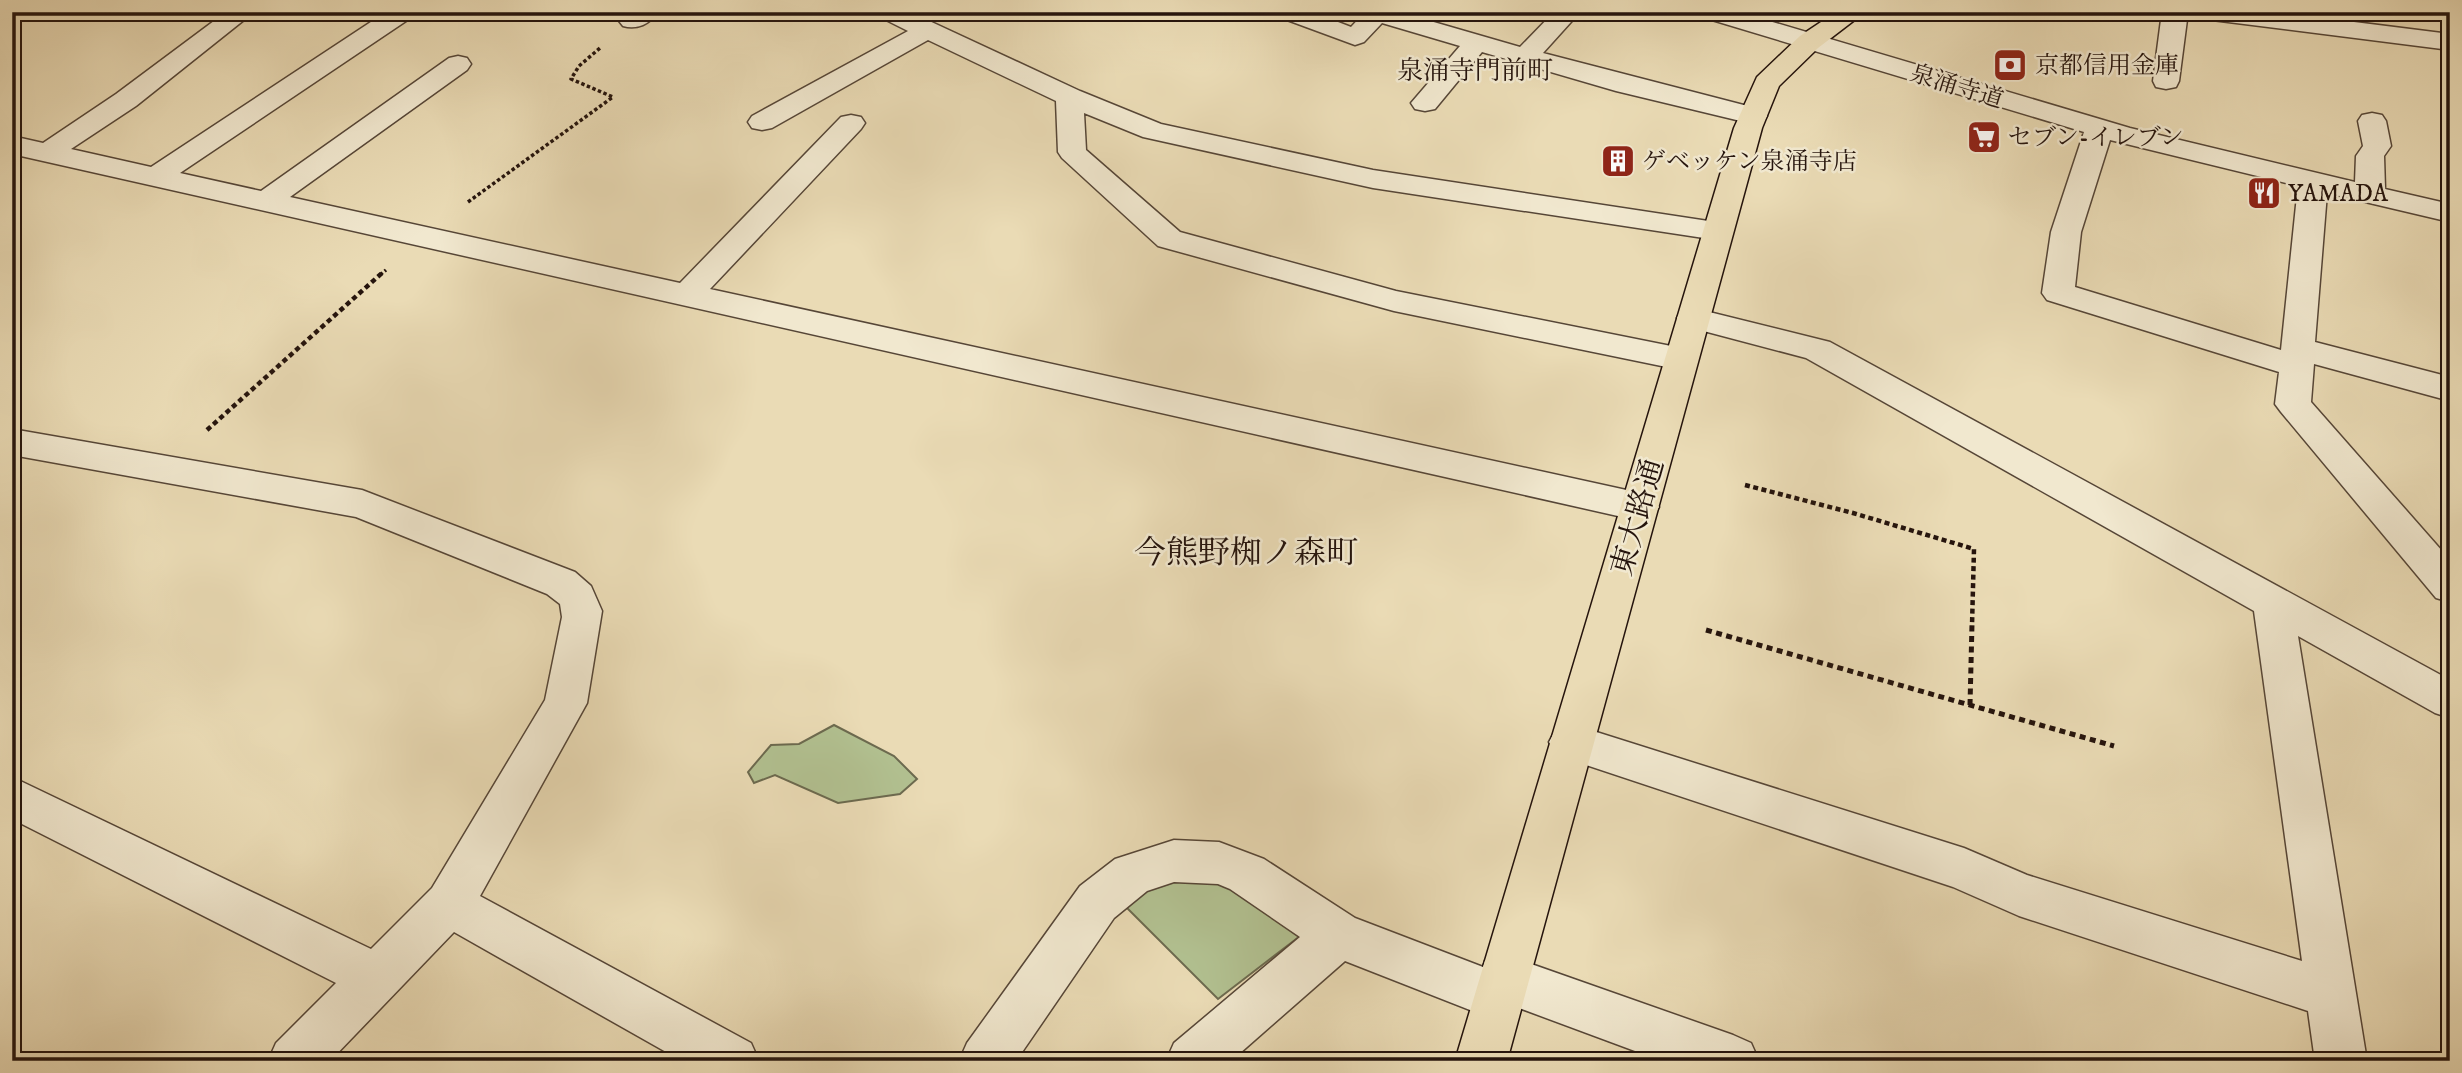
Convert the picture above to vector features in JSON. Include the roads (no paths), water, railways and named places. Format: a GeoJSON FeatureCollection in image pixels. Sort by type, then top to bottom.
{"type":"FeatureCollection","features":[{"type":"Feature","properties":{"kind":"main road","name":"東大路通"},"geometry":{"type":"LineString","coordinates":[[1481,1061],[1717,231],[1754,116],[1767,83],[1809,42],[1853,12]]}},
{"type":"Feature","properties":{"kind":"street"},"geometry":{"type":"LineString","coordinates":[[23,150],[126,100],[242,12]]}},
{"type":"Feature","properties":{"kind":"street"},"geometry":{"type":"LineString","coordinates":[[155,177],[403,12]]}},
{"type":"Feature","properties":{"kind":"street"},"geometry":{"type":"LineString","coordinates":[[889,12],[1070,97],[1153,131],[1373,179],[1717,231]]}},
{"type":"Feature","properties":{"kind":"street"},"geometry":{"type":"LineString","coordinates":[[1288,12],[1355,37],[1378,13],[1626,85],[1754,116]]}},
{"type":"Feature","properties":{"kind":"street"},"geometry":{"type":"LineString","coordinates":[[1527,55],[1568,12]]}},
{"type":"Feature","properties":{"kind":"street","name":"泉涌寺道"},"geometry":{"type":"LineString","coordinates":[[1711,12],[2113,138],[2450,213]]}},
{"type":"Feature","properties":{"kind":"street"},"geometry":{"type":"LineString","coordinates":[[2166,81],[2175,12]]}},
{"type":"Feature","properties":{"kind":"street"},"geometry":{"type":"LineString","coordinates":[[2212,12],[2450,42]]}},
{"type":"Feature","properties":{"kind":"street"},"geometry":{"type":"LineString","coordinates":[[762,122],[928,30]]}},
{"type":"Feature","properties":{"kind":"street"},"geometry":{"type":"LineString","coordinates":[[1425,103],[1476,43]]}},
{"type":"Feature","properties":{"kind":"street"},"geometry":{"type":"LineString","coordinates":[[266,201],[458,64]]}},
{"type":"Feature","properties":{"kind":"street"},"geometry":{"type":"LineString","coordinates":[[1070,97],[1072,152],[1169,239],[1394,302],[1681,359]]}},
{"type":"Feature","properties":{"kind":"street"},"geometry":{"type":"LineString","coordinates":[[2370,195],[2370,156],[2377,146],[2372,121]]}},
{"type":"Feature","properties":{"kind":"street"},"geometry":{"type":"LineString","coordinates":[[688,294],[851,123]]}},
{"type":"Feature","properties":{"kind":"street"},"geometry":{"type":"LineString","coordinates":[[2113,138],[2066,232],[2058,293],[2297,357],[2450,389]]}},
{"type":"Feature","properties":{"kind":"street"},"geometry":{"type":"LineString","coordinates":[[23,150],[688,294],[1640,507]]}},
{"type":"Feature","properties":{"kind":"street"},"geometry":{"type":"LineString","coordinates":[[2312,181],[2293,404],[2450,587]]}},
{"type":"Feature","properties":{"kind":"street"},"geometry":{"type":"LineString","coordinates":[[1693,318],[1818,350],[2450,701]]}},
{"type":"Feature","properties":{"kind":"street"},"geometry":{"type":"LineString","coordinates":[[12,442],[362,504],[561,583],[578,597],[582,606],[582,617],[566,703],[449,904],[294,1061]]}},
{"type":"Feature","properties":{"kind":"street"},"geometry":{"type":"LineString","coordinates":[[2273,603],[2341,1061]]}},
{"type":"Feature","properties":{"kind":"street"},"geometry":{"type":"LineString","coordinates":[[1571,742],[1965,869],[2019,894],[2332,995]]}},
{"type":"Feature","properties":{"kind":"street"},"geometry":{"type":"LineString","coordinates":[[12,797],[376,977]]}},
{"type":"Feature","properties":{"kind":"street"},"geometry":{"type":"LineString","coordinates":[[985,1061],[1097,902],[1118,883],[1145,868],[1189,860],[1233,868],[1259,881],[1338,935],[1733,1061]]}},
{"type":"Feature","properties":{"kind":"street"},"geometry":{"type":"LineString","coordinates":[[449,904],[712,1056]]}},
{"type":"Feature","properties":{"kind":"street"},"geometry":{"type":"LineString","coordinates":[[1192,1061],[1338,935]]}},
{"type":"Feature","properties":{"kind":"place","name":"京都信用金庫"},"geometry":{"type":"Point","coordinates":[2010,65]}},
{"type":"Feature","properties":{"kind":"place","name":"セブン-イレブン"},"geometry":{"type":"Point","coordinates":[1984,137]}},
{"type":"Feature","properties":{"kind":"place","name":"ゲベッケン泉涌寺店"},"geometry":{"type":"Point","coordinates":[1618,161]}},
{"type":"Feature","properties":{"kind":"place","name":"YAMADA"},"geometry":{"type":"Point","coordinates":[2264,193]}},
{"type":"Feature","properties":{"kind":"district","name":"泉涌寺門前町"},"geometry":{"type":"Point","coordinates":[1475,70]}},
{"type":"Feature","properties":{"kind":"district","name":"今熊野椥ノ森町"},"geometry":{"type":"Point","coordinates":[1246,552]}}]}
